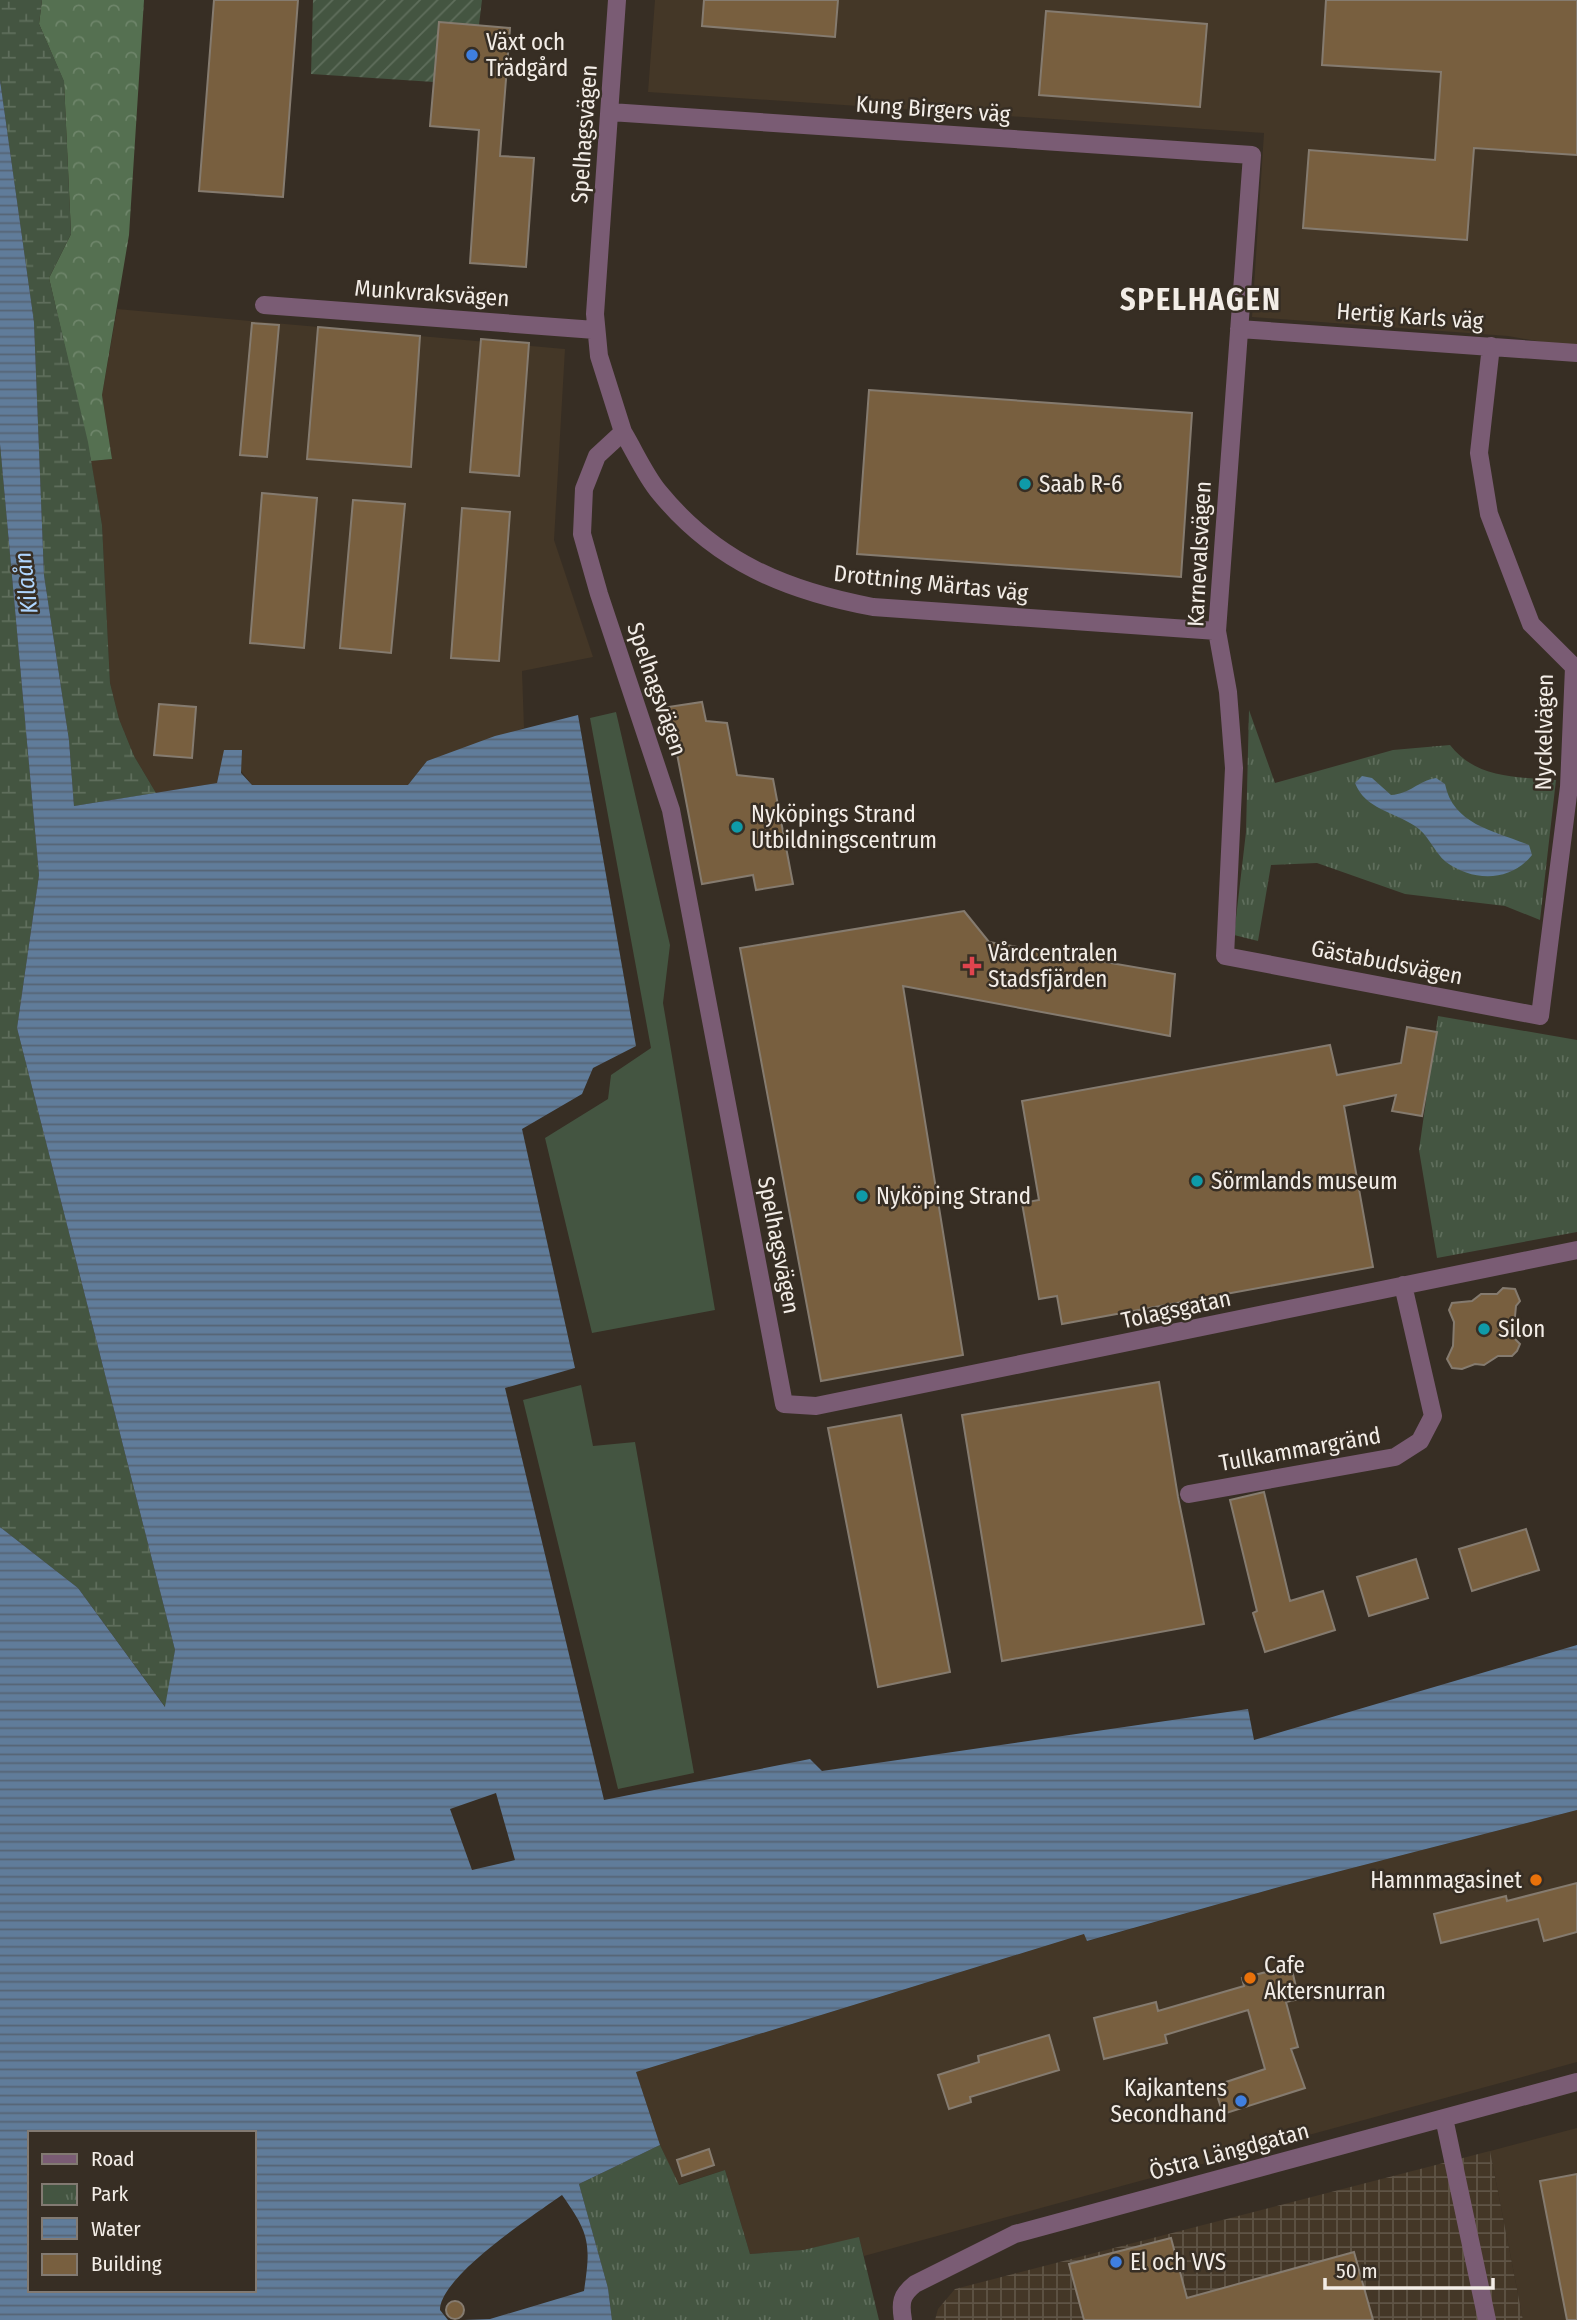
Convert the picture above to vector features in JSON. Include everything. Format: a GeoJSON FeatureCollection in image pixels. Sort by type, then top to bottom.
{"type":"FeatureCollection","features":[{"type":"Feature","properties":{"kind":"street","name":"Spelhagsvägen"},"geometry":{"type":"LineString","coordinates":[[617,0],[595,330],[599,356],[623,432],[597,456],[584,489],[582,534],[599,594],[671,810],[784,1404]]}},
{"type":"Feature","properties":{"kind":"street","name":"Kung Birgers väg"},"geometry":{"type":"LineString","coordinates":[[610,112],[1252,155]]}},
{"type":"Feature","properties":{"kind":"street","name":"Karnevalsvägen"},"geometry":{"type":"LineString","coordinates":[[1225,956],[1234,768],[1228,692],[1217,631],[1252,155]]}},
{"type":"Feature","properties":{"kind":"street","name":"Munkvraksvägen"},"geometry":{"type":"LineString","coordinates":[[264,304],[595,330]]}},
{"type":"Feature","properties":{"kind":"street","name":"Hertig Karls väg"},"geometry":{"type":"LineString","coordinates":[[1239,329],[1577,353]]}},
{"type":"Feature","properties":{"kind":"street","name":"Nyckelvägen"},"geometry":{"type":"LineString","coordinates":[[1491,346],[1479,453],[1489,514],[1531,624],[1574,667],[1569,787],[1540,1016]]}},
{"type":"Feature","properties":{"kind":"street","name":"Drottning Märtas väg"},"geometry":{"type":"LineString","coordinates":[[623,432],[659,492],[696,528],[738,562],[782,584],[817,596],[873,607],[1217,631]]}},
{"type":"Feature","properties":{"kind":"street","name":"Gästabudsvägen"},"geometry":{"type":"LineString","coordinates":[[1225,956],[1540,1016]]}},
{"type":"Feature","properties":{"kind":"street","name":"Tolagsgatan"},"geometry":{"type":"LineString","coordinates":[[784,1404],[816,1406],[1577,1250]]}},
{"type":"Feature","properties":{"kind":"street","name":"Tullkammargränd"},"geometry":{"type":"LineString","coordinates":[[1189,1494],[1342,1464],[1395,1457],[1420,1441],[1433,1416],[1403,1285]]}},
{"type":"Feature","properties":{"kind":"street","name":"Östra Längdgatan"},"geometry":{"type":"LineString","coordinates":[[904,2320],[900,2305],[905,2292],[915,2284],[1015,2234],[1577,2082]]}},
{"type":"Feature","properties":{"kind":"street"},"geometry":{"type":"LineString","coordinates":[[1444,2118],[1487,2320]]}},
{"type":"Feature","properties":{"kind":"shaded area"},"geometry":{"type":"Polygon","coordinates":[[[655,0],[1577,0],[1577,348],[1508,336],[1252,317],[1264,133],[648,92],[655,0]]]}},
{"type":"Feature","properties":{"kind":"shaded area"},"geometry":{"type":"Polygon","coordinates":[[[117,309],[565,349],[554,540],[593,657],[522,671],[524,728],[427,761],[408,785],[252,785],[225,750],[217,783],[156,793],[134,756],[119,719],[110,683],[102,525],[91,461],[112,459],[102,395],[117,309]]]}},
{"type":"Feature","properties":{"kind":"shaded area"},"geometry":{"type":"Polygon","coordinates":[[[1577,1810],[1577,2062],[864,2256],[859,2238],[803,2250],[750,2254],[725,2170],[678,2185],[660,2145],[636,2072],[1084,1934],[1088,1941],[1290,1884],[1577,1810]]]}},
{"type":"Feature","properties":{"kind":"shaded area"},"geometry":{"type":"Polygon","coordinates":[[[1577,2128],[1577,2320],[1523,2320],[1490,2151],[1577,2128]]]}},
{"type":"Feature","properties":{"kind":"shaded area"},"geometry":{"type":"Polygon","coordinates":[[[1490,2151],[1523,2320],[935,2320],[938,2309],[955,2289],[1490,2151]]]}},
{"type":"Feature","properties":{"kind":"green space"},"geometry":{"type":"Polygon","coordinates":[[[0,0],[42,0],[39,24],[64,81],[71,234],[49,278],[88,442],[102,525],[110,683],[119,719],[134,756],[156,793],[74,806],[69,740],[44,575],[34,322],[0,80],[0,0]]]}},
{"type":"Feature","properties":{"kind":"green space"},"geometry":{"type":"Polygon","coordinates":[[[42,0],[144,0],[129,235],[102,395],[112,459],[91,461],[49,278],[71,234],[64,82],[39,24],[42,0]]]}},
{"type":"Feature","properties":{"kind":"green space"},"geometry":{"type":"Polygon","coordinates":[[[313,0],[482,0],[479,25],[439,23],[434,82],[311,74],[313,0]]]}},
{"type":"Feature","properties":{"kind":"green space"},"geometry":{"type":"Polygon","coordinates":[[[0,444],[39,875],[17,1028],[175,1650],[166,1708],[78,1588],[0,1527],[0,444]]]}},
{"type":"Feature","properties":{"kind":"green space"},"geometry":{"type":"Polygon","coordinates":[[[1249,710],[1275,783],[1393,750],[1450,745],[1460,756],[1485,770],[1513,777],[1556,780],[1540,920],[1505,906],[1405,894],[1317,863],[1271,865],[1258,941],[1234,935],[1246,832],[1249,710]]]}},
{"type":"Feature","properties":{"kind":"green space"},"geometry":{"type":"Polygon","coordinates":[[[616,712],[670,945],[663,1003],[715,1310],[592,1333],[545,1138],[608,1099],[611,1075],[651,1048],[590,718],[616,712]]]}},
{"type":"Feature","properties":{"kind":"green space"},"geometry":{"type":"Polygon","coordinates":[[[1438,1016],[1577,1040],[1577,1232],[1437,1258],[1419,1150],[1438,1016]]]}},
{"type":"Feature","properties":{"kind":"green space"},"geometry":{"type":"Polygon","coordinates":[[[581,1385],[593,1446],[635,1442],[694,1773],[618,1789],[523,1400],[581,1385]]]}},
{"type":"Feature","properties":{"kind":"green space"},"geometry":{"type":"Polygon","coordinates":[[[660,2145],[679,2185],[725,2170],[750,2254],[803,2250],[859,2237],[879,2320],[612,2320],[608,2288],[579,2184],[660,2145]]]}},
{"type":"Feature","properties":{"kind":"water","name":"Kilaån"},"geometry":{"type":"Polygon","coordinates":[[[0,80],[34,322],[44,575],[69,740],[74,806],[217,783],[224,750],[242,750],[241,773],[252,785],[408,785],[427,761],[495,736],[578,715],[636,1046],[593,1068],[582,1094],[522,1129],[575,1368],[505,1388],[604,1800],[810,1759],[822,1771],[1248,1709],[1254,1740],[1577,1645],[1577,1810],[1290,1884],[1087,1941],[1084,1934],[636,2072],[660,2145],[579,2184],[608,2288],[612,2320],[463,2320],[490,2319],[584,2291],[586,2240],[578,2220],[562,2195],[490,2247],[455,2280],[444,2296],[440,2310],[448,2320],[0,2320],[0,1527],[78,1588],[165,1707],[175,1650],[17,1028],[39,875],[0,444],[0,80]],[[496,1793],[450,1809],[472,1870],[515,1860],[496,1793]]]}},
{"type":"Feature","properties":{"kind":"water"},"geometry":{"type":"Polygon","coordinates":[[[1362,776],[1372,778],[1391,795],[1436,778],[1445,784],[1450,798],[1466,818],[1477,825],[1529,845],[1532,855],[1514,870],[1503,874],[1480,876],[1457,869],[1442,858],[1420,829],[1366,799],[1355,783],[1362,776]]]}},
{"type":"Feature","properties":{"kind":"building"},"geometry":{"type":"Polygon","coordinates":[[[214,0],[298,0],[283,197],[199,191],[214,0]]]}},
{"type":"Feature","properties":{"kind":"building"},"geometry":{"type":"Polygon","coordinates":[[[704,0],[838,0],[835,37],[702,26],[704,0]]]}},
{"type":"Feature","properties":{"kind":"building"},"geometry":{"type":"Polygon","coordinates":[[[1326,0],[1577,0],[1577,155],[1474,148],[1467,240],[1303,228],[1309,150],[1435,160],[1441,72],[1322,65],[1326,0]]]}},
{"type":"Feature","properties":{"kind":"building"},"geometry":{"type":"Polygon","coordinates":[[[1046,11],[1207,24],[1200,107],[1039,95],[1046,11]]]}},
{"type":"Feature","properties":{"kind":"building"},"geometry":{"type":"Polygon","coordinates":[[[439,22],[510,28],[500,156],[534,158],[526,267],[470,263],[479,130],[430,126],[439,22]]]}},
{"type":"Feature","properties":{"kind":"building"},"geometry":{"type":"Polygon","coordinates":[[[252,323],[279,325],[267,457],[240,455],[252,323]]]}},
{"type":"Feature","properties":{"kind":"building"},"geometry":{"type":"Polygon","coordinates":[[[318,327],[420,336],[411,467],[307,459],[318,327]]]}},
{"type":"Feature","properties":{"kind":"building"},"geometry":{"type":"Polygon","coordinates":[[[481,339],[529,343],[519,476],[470,472],[481,339]]]}},
{"type":"Feature","properties":{"kind":"building","name":"Saab R-6"},"geometry":{"type":"Polygon","coordinates":[[[869,390],[1192,413],[1181,577],[857,554],[869,390]]]}},
{"type":"Feature","properties":{"kind":"building"},"geometry":{"type":"Polygon","coordinates":[[[262,493],[317,498],[304,648],[250,643],[262,493]]]}},
{"type":"Feature","properties":{"kind":"building"},"geometry":{"type":"Polygon","coordinates":[[[353,500],[405,504],[391,653],[340,648],[353,500]]]}},
{"type":"Feature","properties":{"kind":"building"},"geometry":{"type":"Polygon","coordinates":[[[462,508],[510,512],[499,661],[451,658],[462,508]]]}},
{"type":"Feature","properties":{"kind":"building","name":"Nyköpings Strand Utbildningscentrum"},"geometry":{"type":"Polygon","coordinates":[[[702,702],[706,721],[727,723],[737,775],[773,779],[793,884],[756,890],[753,875],[702,884],[668,707],[702,702]]]}},
{"type":"Feature","properties":{"kind":"building"},"geometry":{"type":"Polygon","coordinates":[[[159,704],[196,707],[192,758],[154,755],[159,704]]]}},
{"type":"Feature","properties":{"kind":"building","name":"Nyköping Strand"},"geometry":{"type":"Polygon","coordinates":[[[964,911],[989,942],[1175,974],[1170,1036],[903,986],[963,1355],[821,1381],[740,948],[964,911]]]}},
{"type":"Feature","properties":{"kind":"building","name":"Sörmlands museum"},"geometry":{"type":"Polygon","coordinates":[[[1407,1027],[1437,1032],[1422,1116],[1392,1111],[1396,1095],[1344,1106],[1373,1267],[1062,1324],[1057,1296],[1039,1299],[1022,1203],[1039,1200],[1022,1101],[1330,1045],[1337,1075],[1401,1063],[1407,1027]]]}},
{"type":"Feature","properties":{"kind":"building","name":"Silon"},"geometry":{"type":"Polygon","coordinates":[[[1503,1288],[1515,1289],[1520,1301],[1516,1306],[1513,1337],[1520,1344],[1517,1351],[1512,1356],[1498,1356],[1484,1365],[1452,1368],[1447,1359],[1453,1346],[1454,1322],[1449,1310],[1452,1303],[1472,1301],[1481,1294],[1497,1294],[1503,1288]]]}},
{"type":"Feature","properties":{"kind":"building"},"geometry":{"type":"Polygon","coordinates":[[[1159,1382],[1178,1497],[1204,1624],[1002,1661],[962,1415],[1159,1382]]]}},
{"type":"Feature","properties":{"kind":"building"},"geometry":{"type":"Polygon","coordinates":[[[901,1415],[950,1672],[878,1687],[828,1428],[901,1415]]]}},
{"type":"Feature","properties":{"kind":"building"},"geometry":{"type":"Polygon","coordinates":[[[1264,1492],[1290,1601],[1323,1591],[1335,1630],[1265,1652],[1253,1613],[1257,1611],[1230,1500],[1264,1492]]]}},
{"type":"Feature","properties":{"kind":"building"},"geometry":{"type":"Polygon","coordinates":[[[1526,1529],[1539,1570],[1472,1591],[1459,1549],[1526,1529]]]}},
{"type":"Feature","properties":{"kind":"building"},"geometry":{"type":"Polygon","coordinates":[[[1416,1559],[1428,1598],[1369,1616],[1357,1577],[1416,1559]]]}},
{"type":"Feature","properties":{"kind":"building"},"geometry":{"type":"Polygon","coordinates":[[[1577,1883],[1577,1932],[1544,1941],[1538,1919],[1441,1943],[1434,1914],[1506,1896],[1507,1901],[1577,1883]]]}},
{"type":"Feature","properties":{"kind":"building"},"geometry":{"type":"Polygon","coordinates":[[[1291,1966],[1299,1999],[1286,2002],[1298,2047],[1291,2049],[1305,2088],[1223,2114],[1214,2086],[1265,2069],[1248,2010],[1165,2035],[1167,2043],[1104,2059],[1094,2018],[1156,2002],[1158,2011],[1244,1986],[1242,1978],[1291,1966]]]}},
{"type":"Feature","properties":{"kind":"building"},"geometry":{"type":"Polygon","coordinates":[[[1049,2035],[1059,2070],[970,2097],[971,2102],[949,2109],[938,2075],[979,2062],[978,2056],[1049,2035]]]}},
{"type":"Feature","properties":{"kind":"building"},"geometry":{"type":"Polygon","coordinates":[[[709,2149],[714,2165],[682,2176],[677,2160],[709,2149]]]}},
{"type":"Feature","properties":{"kind":"building"},"geometry":{"type":"Polygon","coordinates":[[[1577,2174],[1577,2320],[1567,2320],[1540,2181],[1577,2174]]]}},
{"type":"Feature","properties":{"kind":"building"},"geometry":{"type":"Polygon","coordinates":[[[1171,2238],[1187,2298],[1354,2252],[1373,2320],[1084,2320],[1069,2264],[1171,2238]]]}},
{"type":"Feature","properties":{"kind":"building"},"geometry":{"type":"Polygon","coordinates":[[[451,2301],[459,2301],[464,2310],[462,2317],[451,2319],[446,2314],[446,2306],[451,2301]]]}},
{"type":"Feature","properties":{"kind":"place","name":"Växt och Trädgård"},"geometry":{"type":"Point","coordinates":[472,55]}},
{"type":"Feature","properties":{"kind":"place","name":"Saab R-6"},"geometry":{"type":"Point","coordinates":[1025,484]}},
{"type":"Feature","properties":{"kind":"place","name":"Nyköpings Strand Utbildningscentrum"},"geometry":{"type":"Point","coordinates":[737,827]}},
{"type":"Feature","properties":{"kind":"place","name":"Vårdcentralen Stadsfjärden"},"geometry":{"type":"Point","coordinates":[972,966]}},
{"type":"Feature","properties":{"kind":"place","name":"Sörmlands museum"},"geometry":{"type":"Point","coordinates":[1197,1181]}},
{"type":"Feature","properties":{"kind":"place","name":"Nyköping Strand"},"geometry":{"type":"Point","coordinates":[862,1196]}},
{"type":"Feature","properties":{"kind":"place","name":"Silon"},"geometry":{"type":"Point","coordinates":[1484,1329]}},
{"type":"Feature","properties":{"kind":"place","name":"Hamnmagasinet"},"geometry":{"type":"Point","coordinates":[1536,1880]}},
{"type":"Feature","properties":{"kind":"place","name":"Cafe Aktersnurran"},"geometry":{"type":"Point","coordinates":[1250,1978]}},
{"type":"Feature","properties":{"kind":"place","name":"Kajkantens Secondhand"},"geometry":{"type":"Point","coordinates":[1241,2101]}},
{"type":"Feature","properties":{"kind":"place","name":"El och VVS"},"geometry":{"type":"Point","coordinates":[1116,2262]}},
{"type":"Feature","properties":{"kind":"district","name":"SPELHAGEN"},"geometry":{"type":"Point","coordinates":[1201,300]}}]}
